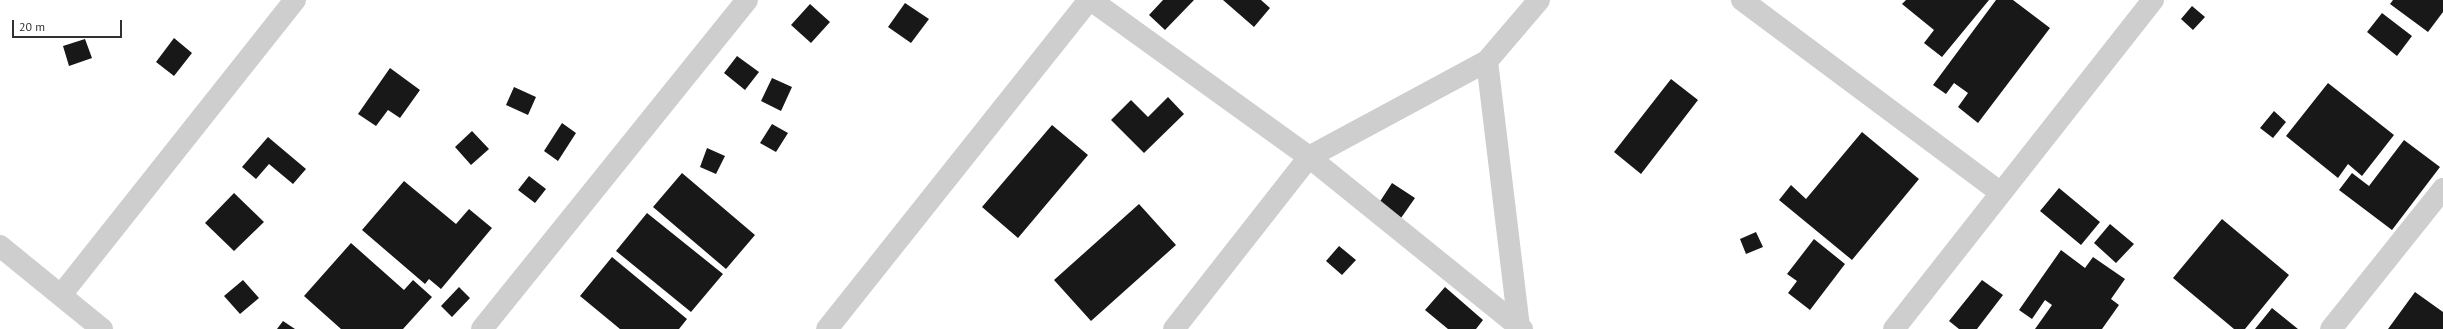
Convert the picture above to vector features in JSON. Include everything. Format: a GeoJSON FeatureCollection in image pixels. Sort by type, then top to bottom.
{"type":"FeatureCollection","features":[{"type":"Feature","properties":{"kind":"street"},"geometry":{"type":"LineString","coordinates":[[61,295],[295,0]]}},
{"type":"Feature","properties":{"kind":"street"},"geometry":{"type":"LineString","coordinates":[[482,329],[747,0]]}},
{"type":"Feature","properties":{"kind":"street"},"geometry":{"type":"LineString","coordinates":[[827,329],[1090,0],[1309,157],[1520,328]]}},
{"type":"Feature","properties":{"kind":"street"},"geometry":{"type":"LineString","coordinates":[[1174,329],[1309,157],[1487,61],[1539,0]]}},
{"type":"Feature","properties":{"kind":"street"},"geometry":{"type":"LineString","coordinates":[[1742,0],[2001,193]]}},
{"type":"Feature","properties":{"kind":"street"},"geometry":{"type":"LineString","coordinates":[[1894,329],[2153,0]]}},
{"type":"Feature","properties":{"kind":"street"},"geometry":{"type":"LineString","coordinates":[[1487,61],[1520,328]]}},
{"type":"Feature","properties":{"kind":"street"},"geometry":{"type":"LineString","coordinates":[[2331,329],[2443,189]]}},
{"type":"Feature","properties":{"kind":"street"},"geometry":{"type":"LineString","coordinates":[[0,246],[102,329]]}},
{"type":"Feature","properties":{"kind":"building"},"geometry":{"type":"Polygon","coordinates":[[[1163,0],[1194,0],[1165,30],[1149,15],[1163,0]]]}},
{"type":"Feature","properties":{"kind":"building"},"geometry":{"type":"Polygon","coordinates":[[[1223,0],[1261,0],[1270,8],[1254,27],[1223,0]]]}},
{"type":"Feature","properties":{"kind":"building"},"geometry":{"type":"Polygon","coordinates":[[[1906,0],[1989,0],[1942,57],[1924,43],[1934,30],[1902,4],[1906,0]]]}},
{"type":"Feature","properties":{"kind":"building"},"geometry":{"type":"Polygon","coordinates":[[[1996,0],[2013,0],[2050,28],[1978,123],[1958,107],[1968,93],[1954,83],[1946,94],[1933,85],[1996,0]]]}},
{"type":"Feature","properties":{"kind":"building"},"geometry":{"type":"Polygon","coordinates":[[[2393,0],[2443,0],[2443,12],[2428,32],[2390,4],[2393,0]]]}},
{"type":"Feature","properties":{"kind":"building"},"geometry":{"type":"Polygon","coordinates":[[[905,3],[929,19],[911,43],[888,27],[905,3]]]}},
{"type":"Feature","properties":{"kind":"building"},"geometry":{"type":"Polygon","coordinates":[[[810,4],[830,22],[811,43],[791,25],[810,4]]]}},
{"type":"Feature","properties":{"kind":"building"},"geometry":{"type":"Polygon","coordinates":[[[2192,6],[2205,17],[2193,30],[2181,19],[2192,6]]]}},
{"type":"Feature","properties":{"kind":"building"},"geometry":{"type":"Polygon","coordinates":[[[2382,13],[2412,36],[2397,56],[2367,32],[2382,13]]]}},
{"type":"Feature","properties":{"kind":"building"},"geometry":{"type":"Polygon","coordinates":[[[174,38],[192,53],[174,76],[156,62],[174,38]]]}},
{"type":"Feature","properties":{"kind":"building"},"geometry":{"type":"Polygon","coordinates":[[[85,39],[92,58],[69,66],[63,46],[85,39]]]}},
{"type":"Feature","properties":{"kind":"building"},"geometry":{"type":"Polygon","coordinates":[[[737,56],[759,72],[745,90],[724,73],[737,56]]]}},
{"type":"Feature","properties":{"kind":"building"},"geometry":{"type":"Polygon","coordinates":[[[390,68],[420,90],[400,118],[388,110],[376,126],[358,114],[390,68]]]}},
{"type":"Feature","properties":{"kind":"building"},"geometry":{"type":"Polygon","coordinates":[[[772,78],[792,87],[781,111],[761,101],[772,78]]]}},
{"type":"Feature","properties":{"kind":"building"},"geometry":{"type":"Polygon","coordinates":[[[1671,79],[1698,100],[1641,174],[1614,152],[1671,79]]]}},
{"type":"Feature","properties":{"kind":"building"},"geometry":{"type":"Polygon","coordinates":[[[2328,83],[2394,135],[2362,176],[2348,164],[2338,178],[2286,136],[2328,83]]]}},
{"type":"Feature","properties":{"kind":"building"},"geometry":{"type":"Polygon","coordinates":[[[514,87],[536,97],[528,115],[506,105],[514,87]]]}},
{"type":"Feature","properties":{"kind":"building"},"geometry":{"type":"Polygon","coordinates":[[[1168,97],[1184,114],[1144,153],[1111,120],[1131,100],[1148,117],[1168,97]]]}},
{"type":"Feature","properties":{"kind":"building"},"geometry":{"type":"Polygon","coordinates":[[[2274,111],[2286,122],[2273,138],[2260,128],[2274,111]]]}},
{"type":"Feature","properties":{"kind":"building"},"geometry":{"type":"Polygon","coordinates":[[[562,123],[576,133],[558,161],[544,151],[562,123]]]}},
{"type":"Feature","properties":{"kind":"building"},"geometry":{"type":"Polygon","coordinates":[[[772,124],[788,133],[776,152],[760,143],[772,124]]]}},
{"type":"Feature","properties":{"kind":"building"},"geometry":{"type":"Polygon","coordinates":[[[1052,125],[1088,155],[1018,238],[982,207],[1052,125]]]}},
{"type":"Feature","properties":{"kind":"building"},"geometry":{"type":"Polygon","coordinates":[[[472,131],[489,149],[471,165],[455,147],[472,131]]]}},
{"type":"Feature","properties":{"kind":"building"},"geometry":{"type":"Polygon","coordinates":[[[1862,132],[1919,179],[1852,260],[1779,200],[1791,185],[1806,199],[1862,132]]]}},
{"type":"Feature","properties":{"kind":"building"},"geometry":{"type":"Polygon","coordinates":[[[268,137],[306,169],[293,184],[269,164],[256,179],[242,167],[268,137]]]}},
{"type":"Feature","properties":{"kind":"building"},"geometry":{"type":"Polygon","coordinates":[[[2404,140],[2440,167],[2392,230],[2339,190],[2352,173],[2369,186],[2404,140]]]}},
{"type":"Feature","properties":{"kind":"building"},"geometry":{"type":"Polygon","coordinates":[[[707,148],[725,156],[716,174],[700,167],[707,148]]]}},
{"type":"Feature","properties":{"kind":"building"},"geometry":{"type":"Polygon","coordinates":[[[682,173],[755,235],[726,269],[653,207],[682,173]]]}},
{"type":"Feature","properties":{"kind":"building"},"geometry":{"type":"Polygon","coordinates":[[[529,176],[546,189],[535,203],[518,190],[529,176]]]}},
{"type":"Feature","properties":{"kind":"building"},"geometry":{"type":"Polygon","coordinates":[[[404,181],[456,224],[469,209],[492,228],[441,289],[429,279],[425,284],[362,230],[404,181]]]}},
{"type":"Feature","properties":{"kind":"building"},"geometry":{"type":"Polygon","coordinates":[[[1392,183],[1415,198],[1401,218],[1379,203],[1392,183]]]}},
{"type":"Feature","properties":{"kind":"building"},"geometry":{"type":"Polygon","coordinates":[[[2059,188],[2100,222],[2081,245],[2040,211],[2059,188]]]}},
{"type":"Feature","properties":{"kind":"building"},"geometry":{"type":"Polygon","coordinates":[[[234,193],[264,222],[234,251],[205,223],[234,193]]]}},
{"type":"Feature","properties":{"kind":"building"},"geometry":{"type":"Polygon","coordinates":[[[1139,204],[1176,245],[1091,321],[1054,280],[1139,204]]]}},
{"type":"Feature","properties":{"kind":"building"},"geometry":{"type":"Polygon","coordinates":[[[647,213],[723,274],[691,312],[616,251],[647,213]]]}},
{"type":"Feature","properties":{"kind":"building"},"geometry":{"type":"Polygon","coordinates":[[[2222,219],[2289,275],[2245,329],[2234,329],[2173,278],[2222,219]]]}},
{"type":"Feature","properties":{"kind":"building"},"geometry":{"type":"Polygon","coordinates":[[[2110,224],[2134,244],[2116,263],[2094,243],[2110,224]]]}},
{"type":"Feature","properties":{"kind":"building"},"geometry":{"type":"Polygon","coordinates":[[[1756,232],[1763,247],[1746,254],[1740,239],[1756,232]]]}},
{"type":"Feature","properties":{"kind":"building"},"geometry":{"type":"Polygon","coordinates":[[[1814,239],[1845,264],[1810,310],[1788,293],[1797,281],[1787,274],[1814,239]]]}},
{"type":"Feature","properties":{"kind":"building"},"geometry":{"type":"Polygon","coordinates":[[[351,243],[404,290],[413,280],[432,297],[403,329],[341,329],[304,296],[351,243]]]}},
{"type":"Feature","properties":{"kind":"building"},"geometry":{"type":"Polygon","coordinates":[[[1339,246],[1356,260],[1342,275],[1326,261],[1339,246]]]}},
{"type":"Feature","properties":{"kind":"building"},"geometry":{"type":"Polygon","coordinates":[[[2061,250],[2085,268],[2093,257],[2125,279],[2111,299],[2119,305],[2102,329],[2035,329],[2052,305],[2045,300],[2032,319],[2019,310],[2061,250]]]}},
{"type":"Feature","properties":{"kind":"building"},"geometry":{"type":"Polygon","coordinates":[[[612,257],[687,319],[679,329],[620,329],[580,296],[612,257]]]}},
{"type":"Feature","properties":{"kind":"building"},"geometry":{"type":"Polygon","coordinates":[[[243,280],[259,298],[240,314],[224,296],[243,280]]]}},
{"type":"Feature","properties":{"kind":"building"},"geometry":{"type":"Polygon","coordinates":[[[1982,280],[2003,295],[1977,329],[1959,329],[1949,321],[1982,280]]]}},
{"type":"Feature","properties":{"kind":"building"},"geometry":{"type":"Polygon","coordinates":[[[459,287],[470,298],[452,317],[441,306],[459,287]]]}},
{"type":"Feature","properties":{"kind":"building"},"geometry":{"type":"Polygon","coordinates":[[[1445,287],[1483,320],[1476,329],[1448,329],[1425,310],[1445,287]]]}},
{"type":"Feature","properties":{"kind":"building"},"geometry":{"type":"Polygon","coordinates":[[[2415,292],[2443,312],[2443,329],[2388,329],[2415,292]]]}},
{"type":"Feature","properties":{"kind":"building"},"geometry":{"type":"Polygon","coordinates":[[[2272,308],[2298,329],[2255,329],[2272,308]]]}},
{"type":"Feature","properties":{"kind":"building"},"geometry":{"type":"Polygon","coordinates":[[[283,321],[295,329],[277,329],[283,321]]]}}]}
